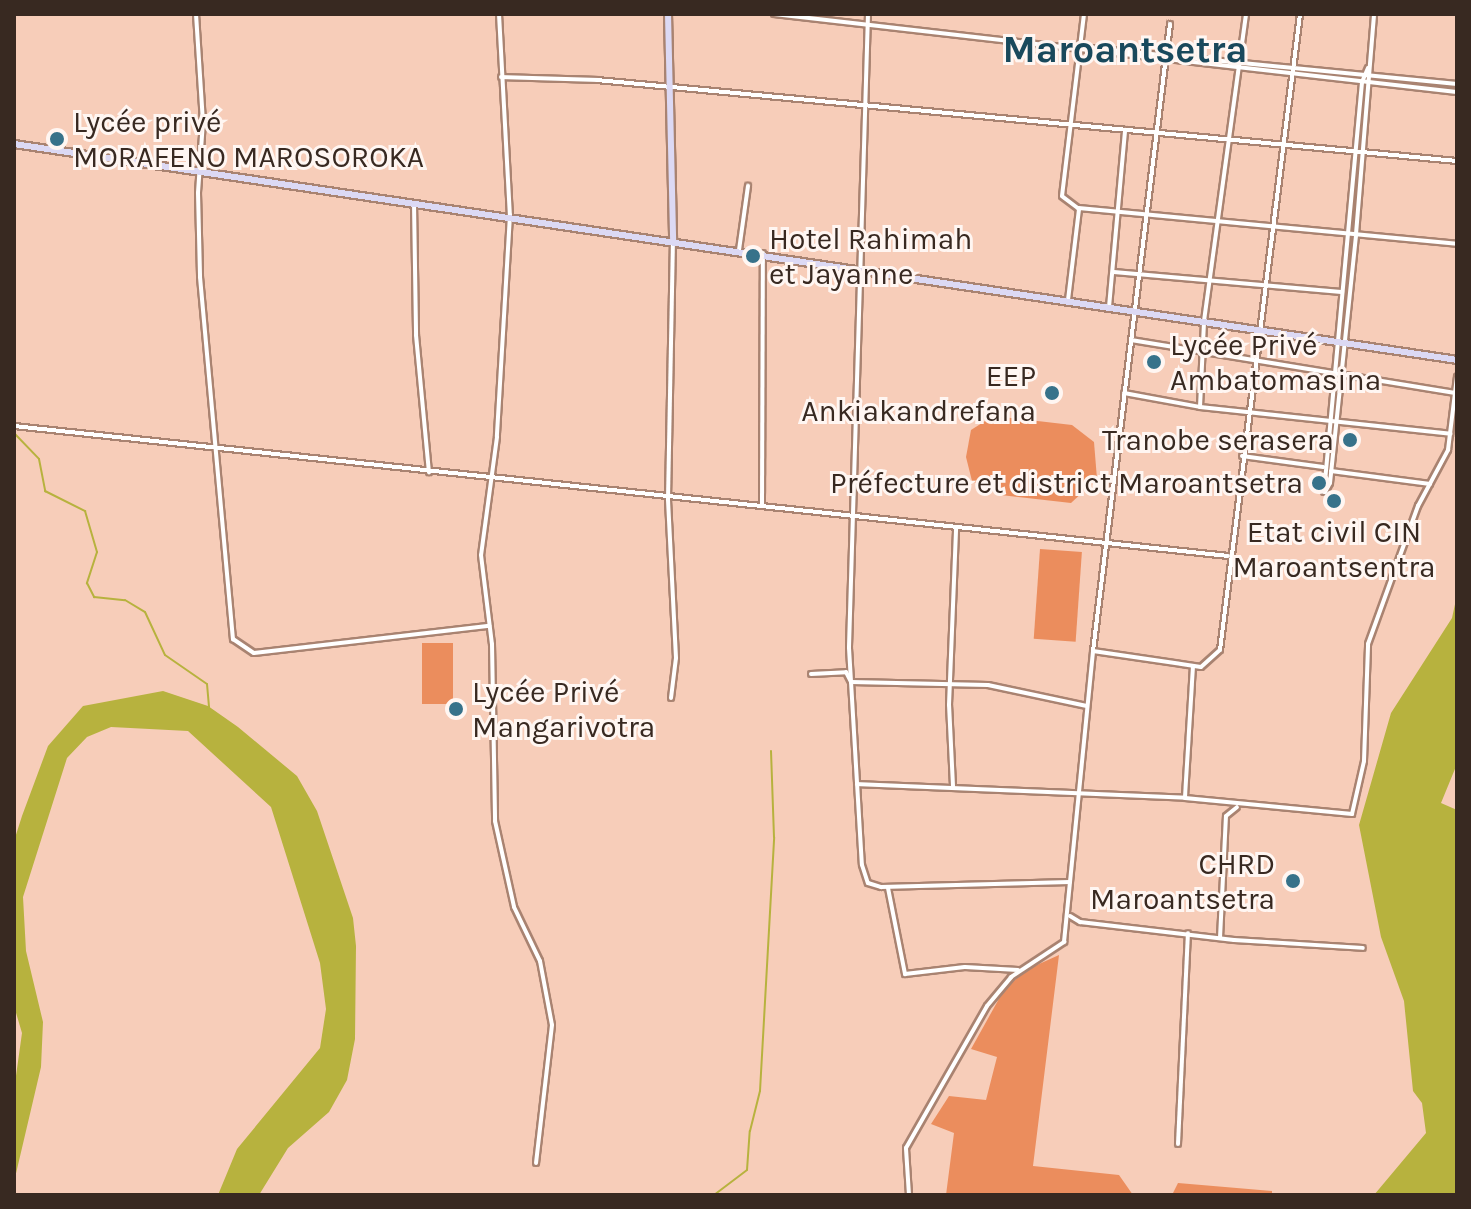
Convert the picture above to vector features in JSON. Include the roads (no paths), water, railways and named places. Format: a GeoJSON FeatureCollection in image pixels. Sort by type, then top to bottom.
{"type":"FeatureCollection","features":[{"type":"Feature","properties":{"kind":"main road"},"geometry":{"type":"LineString","coordinates":[[668,14],[673,240]]}},
{"type":"Feature","properties":{"kind":"main road"},"geometry":{"type":"LineString","coordinates":[[14,144],[863,267],[1457,360]]}},
{"type":"Feature","properties":{"kind":"street"},"geometry":{"type":"LineString","coordinates":[[196,14],[203,121],[200,172],[205,347],[219,450],[231,635],[242,647],[254,653],[489,626]]}},
{"type":"Feature","properties":{"kind":"street"},"geometry":{"type":"LineString","coordinates":[[499,14],[510,215],[499,413],[481,545],[489,626],[495,821],[514,906],[538,953],[552,1025],[536,1163]]}},
{"type":"Feature","properties":{"kind":"street"},"geometry":{"type":"LineString","coordinates":[[774,14],[1457,84]]}},
{"type":"Feature","properties":{"kind":"street"},"geometry":{"type":"LineString","coordinates":[[868,14],[863,267],[851,515],[851,682],[863,868],[869,884],[888,888],[1070,882]]}},
{"type":"Feature","properties":{"kind":"street"},"geometry":{"type":"LineString","coordinates":[[1084,14],[1062,196],[1078,208],[1457,244]]}},
{"type":"Feature","properties":{"kind":"street"},"geometry":{"type":"LineString","coordinates":[[1200,407],[1206,352],[1204,321],[1246,14]]}},
{"type":"Feature","properties":{"kind":"street"},"geometry":{"type":"LineString","coordinates":[[1093,651],[1193,666],[1208,665],[1220,650],[1228,556],[1258,359],[1300,14]]}},
{"type":"Feature","properties":{"kind":"street"},"geometry":{"type":"LineString","coordinates":[[1368,68],[1363,75],[1355,150],[1342,292],[1341,342],[1341,372],[1331,471],[1329,489],[1322,492],[1334,371],[1341,342],[1356,234],[1374,14]]}},
{"type":"Feature","properties":{"kind":"street"},"geometry":{"type":"LineString","coordinates":[[909,1195],[906,1148],[987,1006],[1019,970],[1064,942],[1093,651],[1124,393],[1142,273],[1170,24]]}},
{"type":"Feature","properties":{"kind":"street"},"geometry":{"type":"LineString","coordinates":[[1080,47],[1167,60],[1457,92]]}},
{"type":"Feature","properties":{"kind":"street"},"geometry":{"type":"LineString","coordinates":[[501,77],[670,88],[1457,161]]}},
{"type":"Feature","properties":{"kind":"street"},"geometry":{"type":"LineString","coordinates":[[1109,307],[1125,130]]}},
{"type":"Feature","properties":{"kind":"street"},"geometry":{"type":"LineString","coordinates":[[739,250],[748,186]]}},
{"type":"Feature","properties":{"kind":"street"},"geometry":{"type":"LineString","coordinates":[[414,203],[416,334],[429,472]]}},
{"type":"Feature","properties":{"kind":"street"},"geometry":{"type":"LineString","coordinates":[[1068,300],[1078,208]]}},
{"type":"Feature","properties":{"kind":"street"},"geometry":{"type":"LineString","coordinates":[[671,698],[676,658],[668,499],[673,240]]}},
{"type":"Feature","properties":{"kind":"street"},"geometry":{"type":"LineString","coordinates":[[762,506],[763,253]]}},
{"type":"Feature","properties":{"kind":"street"},"geometry":{"type":"LineString","coordinates":[[1113,272],[1265,288],[1342,292]]}},
{"type":"Feature","properties":{"kind":"street"},"geometry":{"type":"LineString","coordinates":[[1131,340],[1341,372],[1454,393]]}},
{"type":"Feature","properties":{"kind":"street"},"geometry":{"type":"LineString","coordinates":[[857,784],[1185,798],[1239,806],[1352,814],[1364,761],[1368,644],[1392,569],[1452,434],[1457,377]]}},
{"type":"Feature","properties":{"kind":"street"},"geometry":{"type":"LineString","coordinates":[[1124,393],[1200,407],[1452,434]]}},
{"type":"Feature","properties":{"kind":"street"},"geometry":{"type":"LineString","coordinates":[[15,426],[668,499],[851,515],[1228,556]]}},
{"type":"Feature","properties":{"kind":"street"},"geometry":{"type":"LineString","coordinates":[[1242,456],[1430,485]]}},
{"type":"Feature","properties":{"kind":"street"},"geometry":{"type":"LineString","coordinates":[[953,786],[951,683],[956,527]]}},
{"type":"Feature","properties":{"kind":"street"},"geometry":{"type":"LineString","coordinates":[[1185,798],[1193,666]]}},
{"type":"Feature","properties":{"kind":"street"},"geometry":{"type":"LineString","coordinates":[[811,674],[846,672],[851,682]]}},
{"type":"Feature","properties":{"kind":"street"},"geometry":{"type":"LineString","coordinates":[[851,682],[988,685],[1087,706]]}},
{"type":"Feature","properties":{"kind":"street"},"geometry":{"type":"LineString","coordinates":[[1220,938],[1226,816],[1231,808],[1239,806]]}},
{"type":"Feature","properties":{"kind":"street"},"geometry":{"type":"LineString","coordinates":[[888,888],[905,974],[962,967],[1019,970]]}},
{"type":"Feature","properties":{"kind":"street"},"geometry":{"type":"LineString","coordinates":[[1068,914],[1080,922],[1220,938],[1363,948]]}},
{"type":"Feature","properties":{"kind":"street"},"geometry":{"type":"LineString","coordinates":[[1178,1144],[1188,933]]}},
{"type":"Feature","properties":{"kind":"waterway"},"geometry":{"type":"LineString","coordinates":[[14,433],[39,459],[45,491],[85,511],[97,552],[87,583],[94,597],[125,600],[145,612],[165,655],[207,684],[209,708]]}},
{"type":"Feature","properties":{"kind":"waterway"},"geometry":{"type":"LineString","coordinates":[[714,1195],[747,1170],[750,1131],[760,1091],[774,837],[771,751]]}},
{"type":"Feature","properties":{"kind":"place","name":"Lycée privé MORAFENO MAROSOROKA"},"geometry":{"type":"Point","coordinates":[57,139]}},
{"type":"Feature","properties":{"kind":"place","name":"Hotel Rahimah et Jayanne"},"geometry":{"type":"Point","coordinates":[753,256]}},
{"type":"Feature","properties":{"kind":"place","name":"Lycée Privé Ambatomasina"},"geometry":{"type":"Point","coordinates":[1154,362]}},
{"type":"Feature","properties":{"kind":"place","name":"EEP Ankiakandrefana"},"geometry":{"type":"Point","coordinates":[1052,393]}},
{"type":"Feature","properties":{"kind":"place","name":"Tranobe serasera"},"geometry":{"type":"Point","coordinates":[1350,440]}},
{"type":"Feature","properties":{"kind":"place","name":"Préfecture et district Maroantsetra"},"geometry":{"type":"Point","coordinates":[1319,483]}},
{"type":"Feature","properties":{"kind":"place","name":"Etat civil CIN Maroantsentra"},"geometry":{"type":"Point","coordinates":[1334,501]}},
{"type":"Feature","properties":{"kind":"place","name":"Lycée Privé Mangarivotra"},"geometry":{"type":"Point","coordinates":[456,709]}},
{"type":"Feature","properties":{"kind":"place","name":"CHRD Maroantsetra"},"geometry":{"type":"Point","coordinates":[1293,881]}},
{"type":"Feature","properties":{"kind":"district","name":"Maroantsetra"},"geometry":{"type":"Point","coordinates":[1125,50]}}]}
